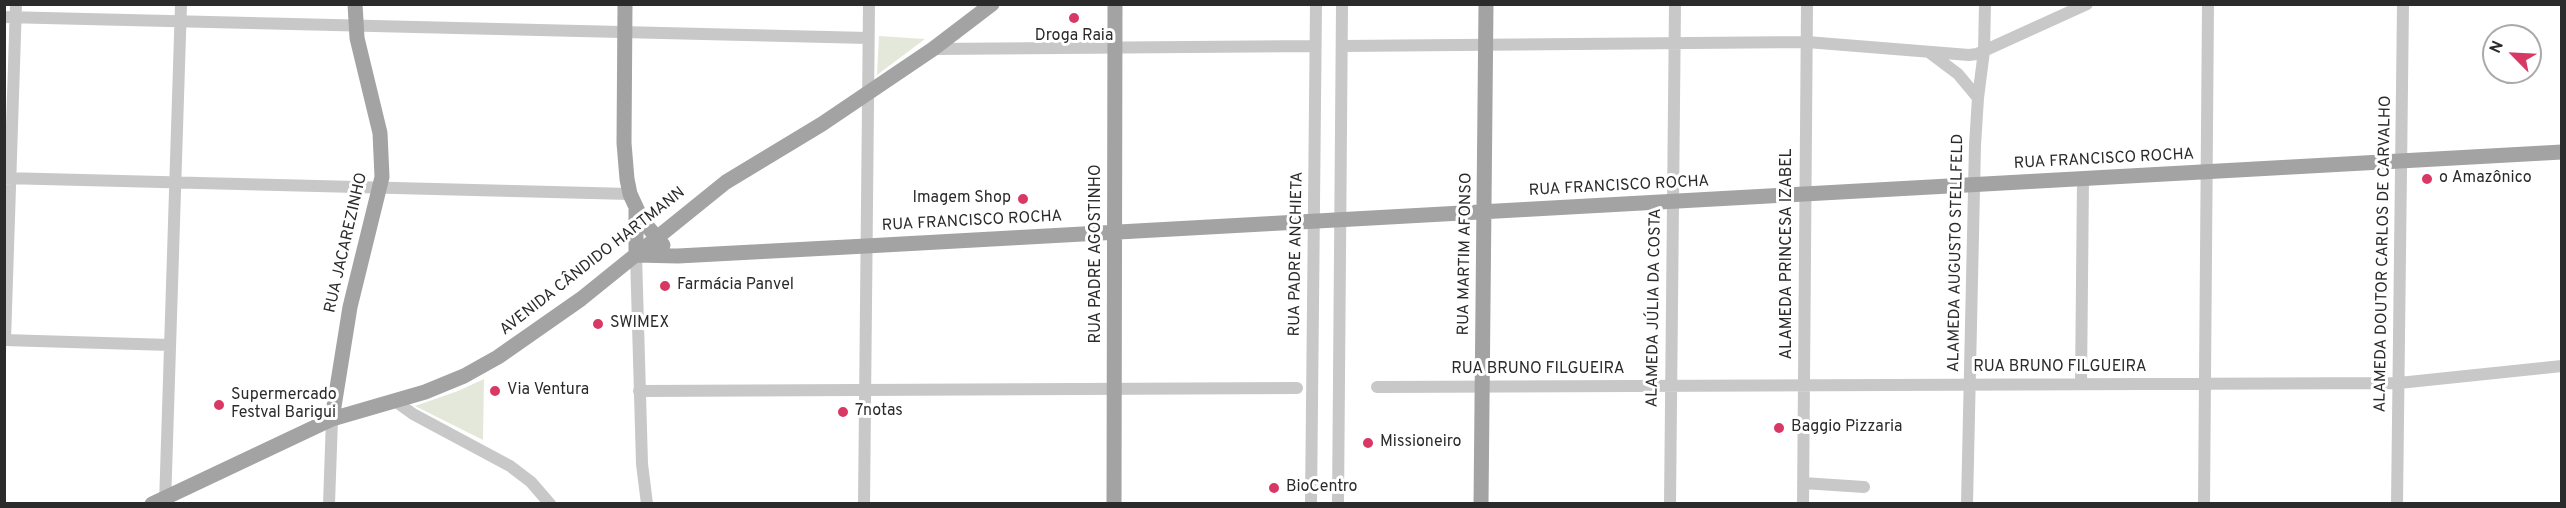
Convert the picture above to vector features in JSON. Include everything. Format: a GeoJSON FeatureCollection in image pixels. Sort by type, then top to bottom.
{"type":"FeatureCollection","features":[{"type":"Feature","properties":{"kind":"main road","name":"RUA JACAREZINHO"},"geometry":{"type":"LineString","coordinates":[[332,419],[348,315],[380,188],[382,164],[380,133],[355,25],[355,4]]}},
{"type":"Feature","properties":{"kind":"main road"},"geometry":{"type":"LineString","coordinates":[[625,4],[624,143],[633,201],[636,255]]}},
{"type":"Feature","properties":{"kind":"main road","name":"AVENIDA CÂNDIDO HARTMANN"},"geometry":{"type":"LineString","coordinates":[[161,501],[332,419],[447,384],[498,357],[557,317],[726,182],[806,134],[933,49],[992,4]]}},
{"type":"Feature","properties":{"kind":"main road","name":"RUA PADRE AGOSTINHO"},"geometry":{"type":"LineString","coordinates":[[1114,504],[1115,4]]}},
{"type":"Feature","properties":{"kind":"main road","name":"RUA MARTIM AFONSO"},"geometry":{"type":"LineString","coordinates":[[1481,504],[1486,4]]}},
{"type":"Feature","properties":{"kind":"main road","name":"RUA FRANCISCO ROCHA"},"geometry":{"type":"LineString","coordinates":[[636,255],[678,256],[866,246],[2562,152]]}},
{"type":"Feature","properties":{"kind":"main road"},"geometry":{"type":"LineString","coordinates":[[633,201],[656,239],[678,256]]}},
{"type":"Feature","properties":{"kind":"street"},"geometry":{"type":"LineString","coordinates":[[161,501],[170,345],[181,4]]}},
{"type":"Feature","properties":{"kind":"street"},"geometry":{"type":"LineString","coordinates":[[864,504],[869,4]]}},
{"type":"Feature","properties":{"kind":"street","name":"RUA PADRE ANCHIETA"},"geometry":{"type":"LineString","coordinates":[[1311,504],[1316,4]]}},
{"type":"Feature","properties":{"kind":"street"},"geometry":{"type":"LineString","coordinates":[[1338,504],[1342,4]]}},
{"type":"Feature","properties":{"kind":"street","name":"ALAMEDA JÚLIA DA COSTA"},"geometry":{"type":"LineString","coordinates":[[1670,504],[1675,4]]}},
{"type":"Feature","properties":{"kind":"street","name":"ALAMEDA PRINCESA IZABEL"},"geometry":{"type":"LineString","coordinates":[[1803,504],[1807,4]]}},
{"type":"Feature","properties":{"kind":"street","name":"ALAMEDA AUGUSTO STELLFELD"},"geometry":{"type":"LineString","coordinates":[[1967,504],[1974,185],[1986,4]]}},
{"type":"Feature","properties":{"kind":"street"},"geometry":{"type":"LineString","coordinates":[[1342,46],[1807,42],[1969,55],[1984,51],[2087,4]]}},
{"type":"Feature","properties":{"kind":"street"},"geometry":{"type":"LineString","coordinates":[[2204,504],[2208,4]]}},
{"type":"Feature","properties":{"kind":"street","name":"ALAMEDA DOUTOR CARLOS DE CARVALHO"},"geometry":{"type":"LineString","coordinates":[[2397,504],[2403,4]]}},
{"type":"Feature","properties":{"kind":"street"},"geometry":{"type":"LineString","coordinates":[[170,345],[5,340],[12,13],[180,21],[868,38]]}},
{"type":"Feature","properties":{"kind":"street"},"geometry":{"type":"LineString","coordinates":[[933,49],[1315,46]]}},
{"type":"Feature","properties":{"kind":"street"},"geometry":{"type":"LineString","coordinates":[[1929,52],[1958,74],[1978,99]]}},
{"type":"Feature","properties":{"kind":"street"},"geometry":{"type":"LineString","coordinates":[[7,178],[380,188],[633,201]]}},
{"type":"Feature","properties":{"kind":"street"},"geometry":{"type":"LineString","coordinates":[[2082,384],[2083,179]]}},
{"type":"Feature","properties":{"kind":"street"},"geometry":{"type":"LineString","coordinates":[[636,255],[642,464],[647,504]]}},
{"type":"Feature","properties":{"kind":"street","name":"RUA BRUNO FILGUEIRA"},"geometry":{"type":"LineString","coordinates":[[1377,387],[2399,383],[2562,366]]}},
{"type":"Feature","properties":{"kind":"street"},"geometry":{"type":"LineString","coordinates":[[639,391],[1297,388]]}},
{"type":"Feature","properties":{"kind":"street"},"geometry":{"type":"LineString","coordinates":[[395,401],[413,414],[521,473],[550,504]]}},
{"type":"Feature","properties":{"kind":"street"},"geometry":{"type":"LineString","coordinates":[[329,504],[332,419]]}},
{"type":"Feature","properties":{"kind":"street"},"geometry":{"type":"LineString","coordinates":[[1803,483],[1864,487]]}},
{"type":"Feature","properties":{"kind":"shaded area"},"geometry":{"type":"Polygon","coordinates":[[[879,36],[925,39],[877,75],[879,36]]]}},
{"type":"Feature","properties":{"kind":"shaded area"},"geometry":{"type":"Polygon","coordinates":[[[484,379],[483,440],[415,406],[458,391],[484,379]]]}},
{"type":"Feature","properties":{"kind":"place","name":"Droga Raia"},"geometry":{"type":"Point","coordinates":[1074,18]}},
{"type":"Feature","properties":{"kind":"place","name":"o Amazônico"},"geometry":{"type":"Point","coordinates":[2427,179]}},
{"type":"Feature","properties":{"kind":"place","name":"Imagem Shop"},"geometry":{"type":"Point","coordinates":[1023,199]}},
{"type":"Feature","properties":{"kind":"place","name":"Farmácia Panvel"},"geometry":{"type":"Point","coordinates":[665,286]}},
{"type":"Feature","properties":{"kind":"place","name":"SWIMEX"},"geometry":{"type":"Point","coordinates":[598,324]}},
{"type":"Feature","properties":{"kind":"place","name":"Via Ventura"},"geometry":{"type":"Point","coordinates":[495,391]}},
{"type":"Feature","properties":{"kind":"place","name":"Supermercado Festval Barigui"},"geometry":{"type":"Point","coordinates":[219,405]}},
{"type":"Feature","properties":{"kind":"place","name":"7notas"},"geometry":{"type":"Point","coordinates":[843,412]}},
{"type":"Feature","properties":{"kind":"place","name":"Baggio Pizzaria"},"geometry":{"type":"Point","coordinates":[1779,428]}},
{"type":"Feature","properties":{"kind":"place","name":"Missioneiro"},"geometry":{"type":"Point","coordinates":[1368,443]}},
{"type":"Feature","properties":{"kind":"place","name":"BioCentro"},"geometry":{"type":"Point","coordinates":[1274,488]}}]}
